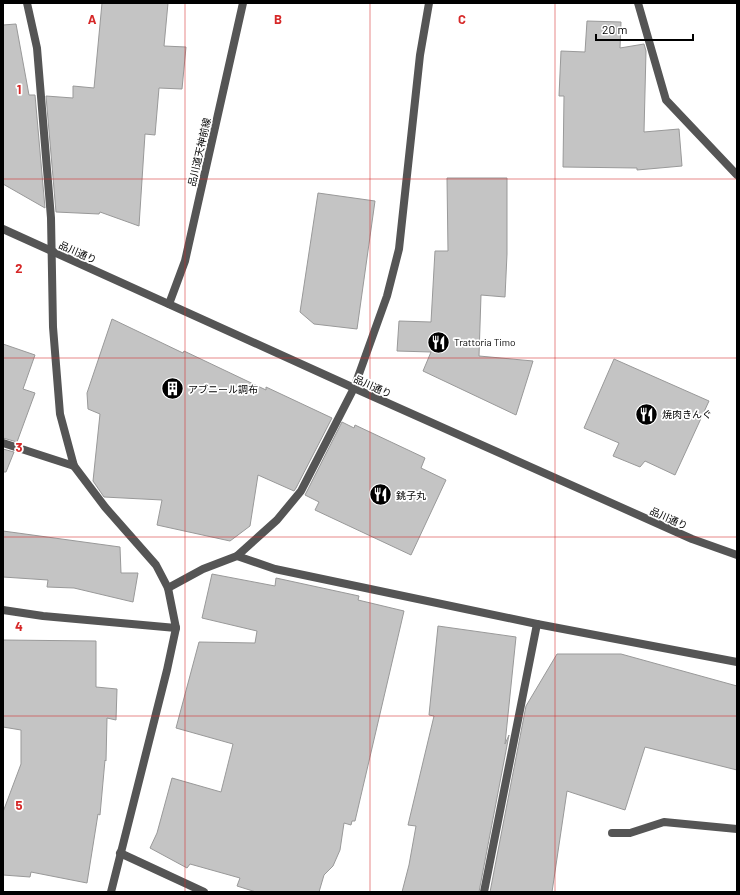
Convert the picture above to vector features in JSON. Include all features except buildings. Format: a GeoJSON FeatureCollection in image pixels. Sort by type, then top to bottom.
{"type":"FeatureCollection","features":[{"type":"Feature","properties":{"kind":"street"},"geometry":{"type":"LineString","coordinates":[[27,3],[37,48],[52,218],[53,327],[60,414],[74,466],[105,507],[156,565],[168,588],[176,628],[167,670],[111,892]]}},
{"type":"Feature","properties":{"kind":"street","name":"品川道天神前線"},"geometry":{"type":"LineString","coordinates":[[169,304],[185,261],[243,3]]}},
{"type":"Feature","properties":{"kind":"street"},"geometry":{"type":"LineString","coordinates":[[168,588],[202,568],[237,556],[277,520],[301,491],[354,388],[387,296],[399,249],[420,55],[429,3]]}},
{"type":"Feature","properties":{"kind":"street"},"geometry":{"type":"LineString","coordinates":[[638,3],[666,100],[737,175]]}},
{"type":"Feature","properties":{"kind":"street","name":"品川通り"},"geometry":{"type":"LineString","coordinates":[[3,229],[692,539],[737,555]]}},
{"type":"Feature","properties":{"kind":"street"},"geometry":{"type":"LineString","coordinates":[[3,443],[74,466]]}},
{"type":"Feature","properties":{"kind":"street"},"geometry":{"type":"LineString","coordinates":[[237,556],[275,569],[536,624],[737,662]]}},
{"type":"Feature","properties":{"kind":"street"},"geometry":{"type":"LineString","coordinates":[[3,610],[43,616],[176,628]]}},
{"type":"Feature","properties":{"kind":"street"},"geometry":{"type":"LineString","coordinates":[[484,892],[536,624]]}},
{"type":"Feature","properties":{"kind":"street"},"geometry":{"type":"LineString","coordinates":[[612,834],[630,834],[664,822],[737,829]]}},
{"type":"Feature","properties":{"kind":"street"},"geometry":{"type":"LineString","coordinates":[[120,853],[204,892]]}},
{"type":"Feature","properties":{"kind":"place","name":"Trattoria Timo"},"geometry":{"type":"Point","coordinates":[439,342]}},
{"type":"Feature","properties":{"kind":"place","name":"アブニール調布"},"geometry":{"type":"Point","coordinates":[172,389]}},
{"type":"Feature","properties":{"kind":"place","name":"焼肉きんぐ"},"geometry":{"type":"Point","coordinates":[646,414]}},
{"type":"Feature","properties":{"kind":"place","name":"銚子丸"},"geometry":{"type":"Point","coordinates":[381,495]}}]}
